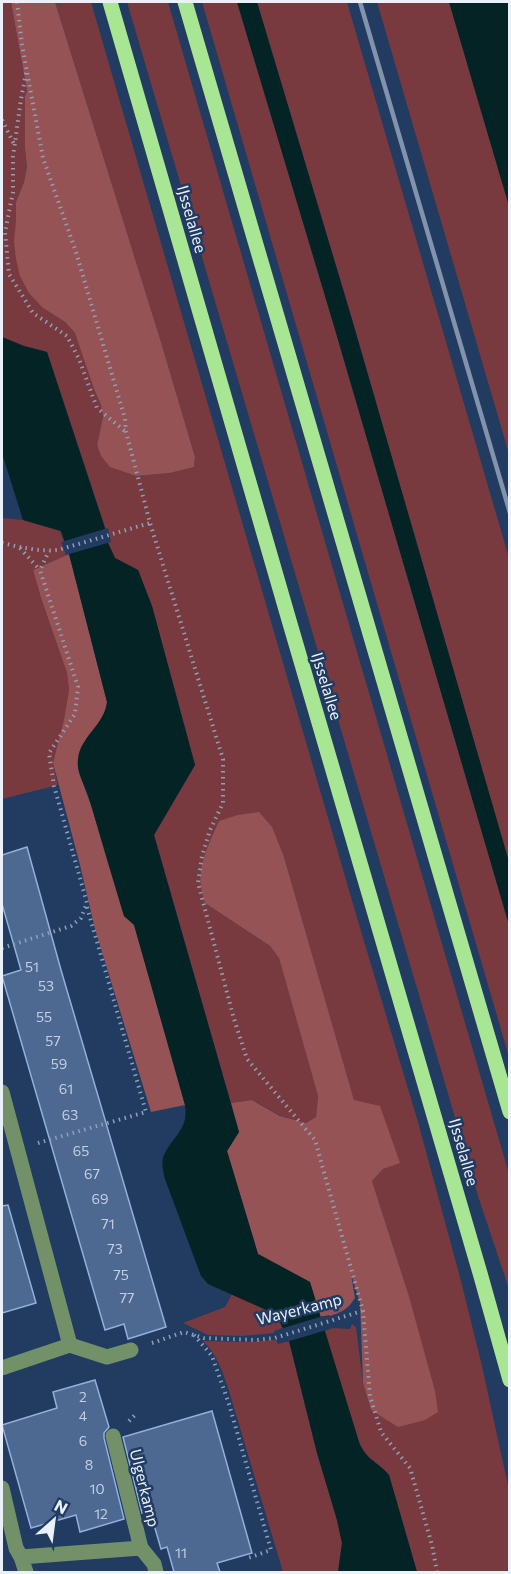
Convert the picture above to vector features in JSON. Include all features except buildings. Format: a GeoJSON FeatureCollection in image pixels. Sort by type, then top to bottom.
{"type":"FeatureCollection","features":[{"type":"Feature","properties":{"kind":"main road","name":"IJsselallee"},"geometry":{"type":"LineString","coordinates":[[110,2],[510,1380]]}},
{"type":"Feature","properties":{"kind":"main road"},"geometry":{"type":"LineString","coordinates":[[185,2],[510,1112]]}},
{"type":"Feature","properties":{"kind":"street"},"geometry":{"type":"LineString","coordinates":[[2,1092],[70,1345]]}},
{"type":"Feature","properties":{"kind":"street"},"geometry":{"type":"LineString","coordinates":[[2,1368],[70,1345],[107,1358],[131,1350]]}},
{"type":"Feature","properties":{"kind":"street","name":"Ulgerkamp"},"geometry":{"type":"LineString","coordinates":[[114,1436],[141,1548],[154,1564],[156,1572]]}},
{"type":"Feature","properties":{"kind":"street"},"geometry":{"type":"LineString","coordinates":[[2,1488],[13,1552],[26,1572]]}},
{"type":"Feature","properties":{"kind":"street","name":"Ulgerkamp"},"geometry":{"type":"LineString","coordinates":[[13,1552],[141,1548]]}},
{"type":"Feature","properties":{"kind":"path"},"geometry":{"type":"LineString","coordinates":[[17,2],[43,158],[80,264],[125,419],[126,432],[150,523],[223,759],[223,803],[210,830],[202,856],[198,883],[234,1019],[247,1059],[315,1140],[363,1311],[369,1396],[381,1432],[410,1468],[432,1545],[437,1572]]}},
{"type":"Feature","properties":{"kind":"path"},"geometry":{"type":"LineString","coordinates":[[27,69],[15,145],[13,192],[4,232],[9,274],[33,313],[67,336],[79,359],[97,408],[126,432]]}},
{"type":"Feature","properties":{"kind":"path"},"geometry":{"type":"LineString","coordinates":[[2,120],[15,145]]}},
{"type":"Feature","properties":{"kind":"path"},"geometry":{"type":"LineString","coordinates":[[2,543],[49,551],[58,550],[150,523]]}},
{"type":"Feature","properties":{"kind":"path"},"geometry":{"type":"LineString","coordinates":[[17,1149],[146,1112],[54,786],[49,753],[75,714],[78,687],[40,570],[20,547]]}},
{"type":"Feature","properties":{"kind":"path"},"geometry":{"type":"LineString","coordinates":[[40,570],[49,551]]}},
{"type":"Feature","properties":{"kind":"path"},"geometry":{"type":"LineString","coordinates":[[2,948],[71,926],[81,918],[86,906]]}},
{"type":"Feature","properties":{"kind":"path","name":"Wayerkamp"},"geometry":{"type":"LineString","coordinates":[[131,1350],[184,1332],[204,1338],[256,1340],[275,1338],[363,1311]]}},
{"type":"Feature","properties":{"kind":"path"},"geometry":{"type":"LineString","coordinates":[[194,1335],[212,1356],[229,1404],[271,1550],[245,1559]]}},
{"type":"Feature","properties":{"kind":"shaded area"},"geometry":{"type":"Polygon","coordinates":[[[2,2],[11,2],[27,92],[25,96],[25,148],[27,167],[16,202],[16,221],[43,308],[65,322],[75,333],[101,405],[103,417],[97,445],[101,456],[111,467],[136,476],[170,473],[194,467],[195,457],[55,2],[91,2],[418,1122],[461,1281],[509,1490],[509,1572],[417,1572],[389,1475],[368,1457],[359,1442],[324,1331],[333,1328],[350,1329],[352,1324],[356,1327],[363,1383],[371,1411],[408,1293],[372,1181],[383,1169],[399,1162],[354,1100],[284,857],[200,872],[205,903],[270,946],[279,958],[318,1096],[316,1117],[306,1123],[281,1116],[252,1100],[231,1103],[154,835],[195,765],[152,606],[138,570],[115,558],[108,543],[47,352],[2,337],[2,2]]]}},
{"type":"Feature","properties":{"kind":"shaded area"},"geometry":{"type":"Polygon","coordinates":[[[11,2],[55,2],[161,342],[195,457],[194,467],[170,473],[136,476],[110,467],[101,456],[97,445],[103,417],[101,405],[75,333],[65,322],[43,308],[29,293],[20,276],[14,242],[16,202],[27,167],[25,96],[27,91],[11,2]]]}},
{"type":"Feature","properties":{"kind":"shaded area"},"geometry":{"type":"Polygon","coordinates":[[[127,2],[168,2],[509,1174],[509,1289],[479,1199],[127,2]]]}},
{"type":"Feature","properties":{"kind":"shaded area"},"geometry":{"type":"Polygon","coordinates":[[[202,2],[237,2],[509,925],[509,1057],[202,2]]]}},
{"type":"Feature","properties":{"kind":"shaded area"},"geometry":{"type":"Polygon","coordinates":[[[237,2],[257,2],[351,316],[509,862],[509,925],[334,326],[237,2]]]}},
{"type":"Feature","properties":{"kind":"shaded area"},"geometry":{"type":"Polygon","coordinates":[[[257,2],[347,2],[509,558],[509,862],[351,316],[257,2]]]}},
{"type":"Feature","properties":{"kind":"shaded area"},"geometry":{"type":"Polygon","coordinates":[[[377,2],[449,2],[509,206],[509,454],[377,2]]]}},
{"type":"Feature","properties":{"kind":"shaded area"},"geometry":{"type":"Polygon","coordinates":[[[449,2],[509,2],[509,206],[449,2]]]}},
{"type":"Feature","properties":{"kind":"shaded area"},"geometry":{"type":"Polygon","coordinates":[[[2,337],[47,352],[108,543],[115,558],[138,570],[152,606],[195,765],[154,835],[239,1132],[227,1151],[258,1254],[310,1282],[359,1442],[368,1457],[389,1475],[417,1572],[338,1572],[342,1543],[289,1341],[278,1318],[273,1313],[208,1284],[201,1276],[165,1179],[163,1158],[185,1120],[185,1105],[134,925],[124,916],[78,768],[78,759],[83,744],[102,717],[107,702],[61,531],[23,520],[2,453],[2,337]]]}},
{"type":"Feature","properties":{"kind":"shaded area"},"geometry":{"type":"Polygon","coordinates":[[[2,518],[23,520],[60,531],[69,554],[33,570],[67,673],[69,690],[53,763],[58,785],[2,799],[2,518]]]}},
{"type":"Feature","properties":{"kind":"shaded area"},"geometry":{"type":"Polygon","coordinates":[[[69,554],[107,702],[102,717],[81,748],[79,762],[81,775],[124,916],[134,924],[185,1105],[151,1112],[95,929],[53,763],[69,690],[67,673],[33,570],[69,554]]]}},
{"type":"Feature","properties":{"kind":"shaded area"},"geometry":{"type":"Polygon","coordinates":[[[259,812],[272,827],[284,857],[354,1100],[380,1106],[400,1163],[383,1169],[372,1181],[408,1293],[435,1391],[438,1412],[425,1420],[398,1427],[371,1410],[363,1383],[360,1303],[351,1274],[355,1298],[338,1313],[320,1317],[310,1282],[258,1254],[227,1151],[239,1132],[231,1103],[252,1100],[280,1116],[306,1123],[316,1117],[318,1096],[279,958],[270,946],[205,903],[202,891],[200,878],[202,864],[219,821],[259,812]]]}},
{"type":"Feature","properties":{"kind":"shaded area"},"geometry":{"type":"Polygon","coordinates":[[[232,1294],[273,1313],[283,1328],[274,1333],[242,1336],[208,1335],[183,1323],[225,1307],[232,1294]]]}},
{"type":"Feature","properties":{"kind":"shaded area"},"geometry":{"type":"Polygon","coordinates":[[[276,1340],[278,1344],[289,1341],[317,1453],[337,1520],[342,1543],[338,1572],[283,1572],[227,1384],[216,1358],[203,1341],[276,1340]]]}},
{"type":"Feature","properties":{"kind":"pier"},"geometry":{"type":"Polygon","coordinates":[[[108,528],[111,542],[66,555],[61,542],[108,528]]]}},
{"type":"Feature","properties":{"kind":"pier"},"geometry":{"type":"Polygon","coordinates":[[[323,1316],[327,1330],[286,1342],[280,1329],[323,1316]]]}},
{"type":"Feature","properties":{"kind":"railway"},"geometry":{"type":"LineString","coordinates":[[360,2],[510,513]]}}]}
